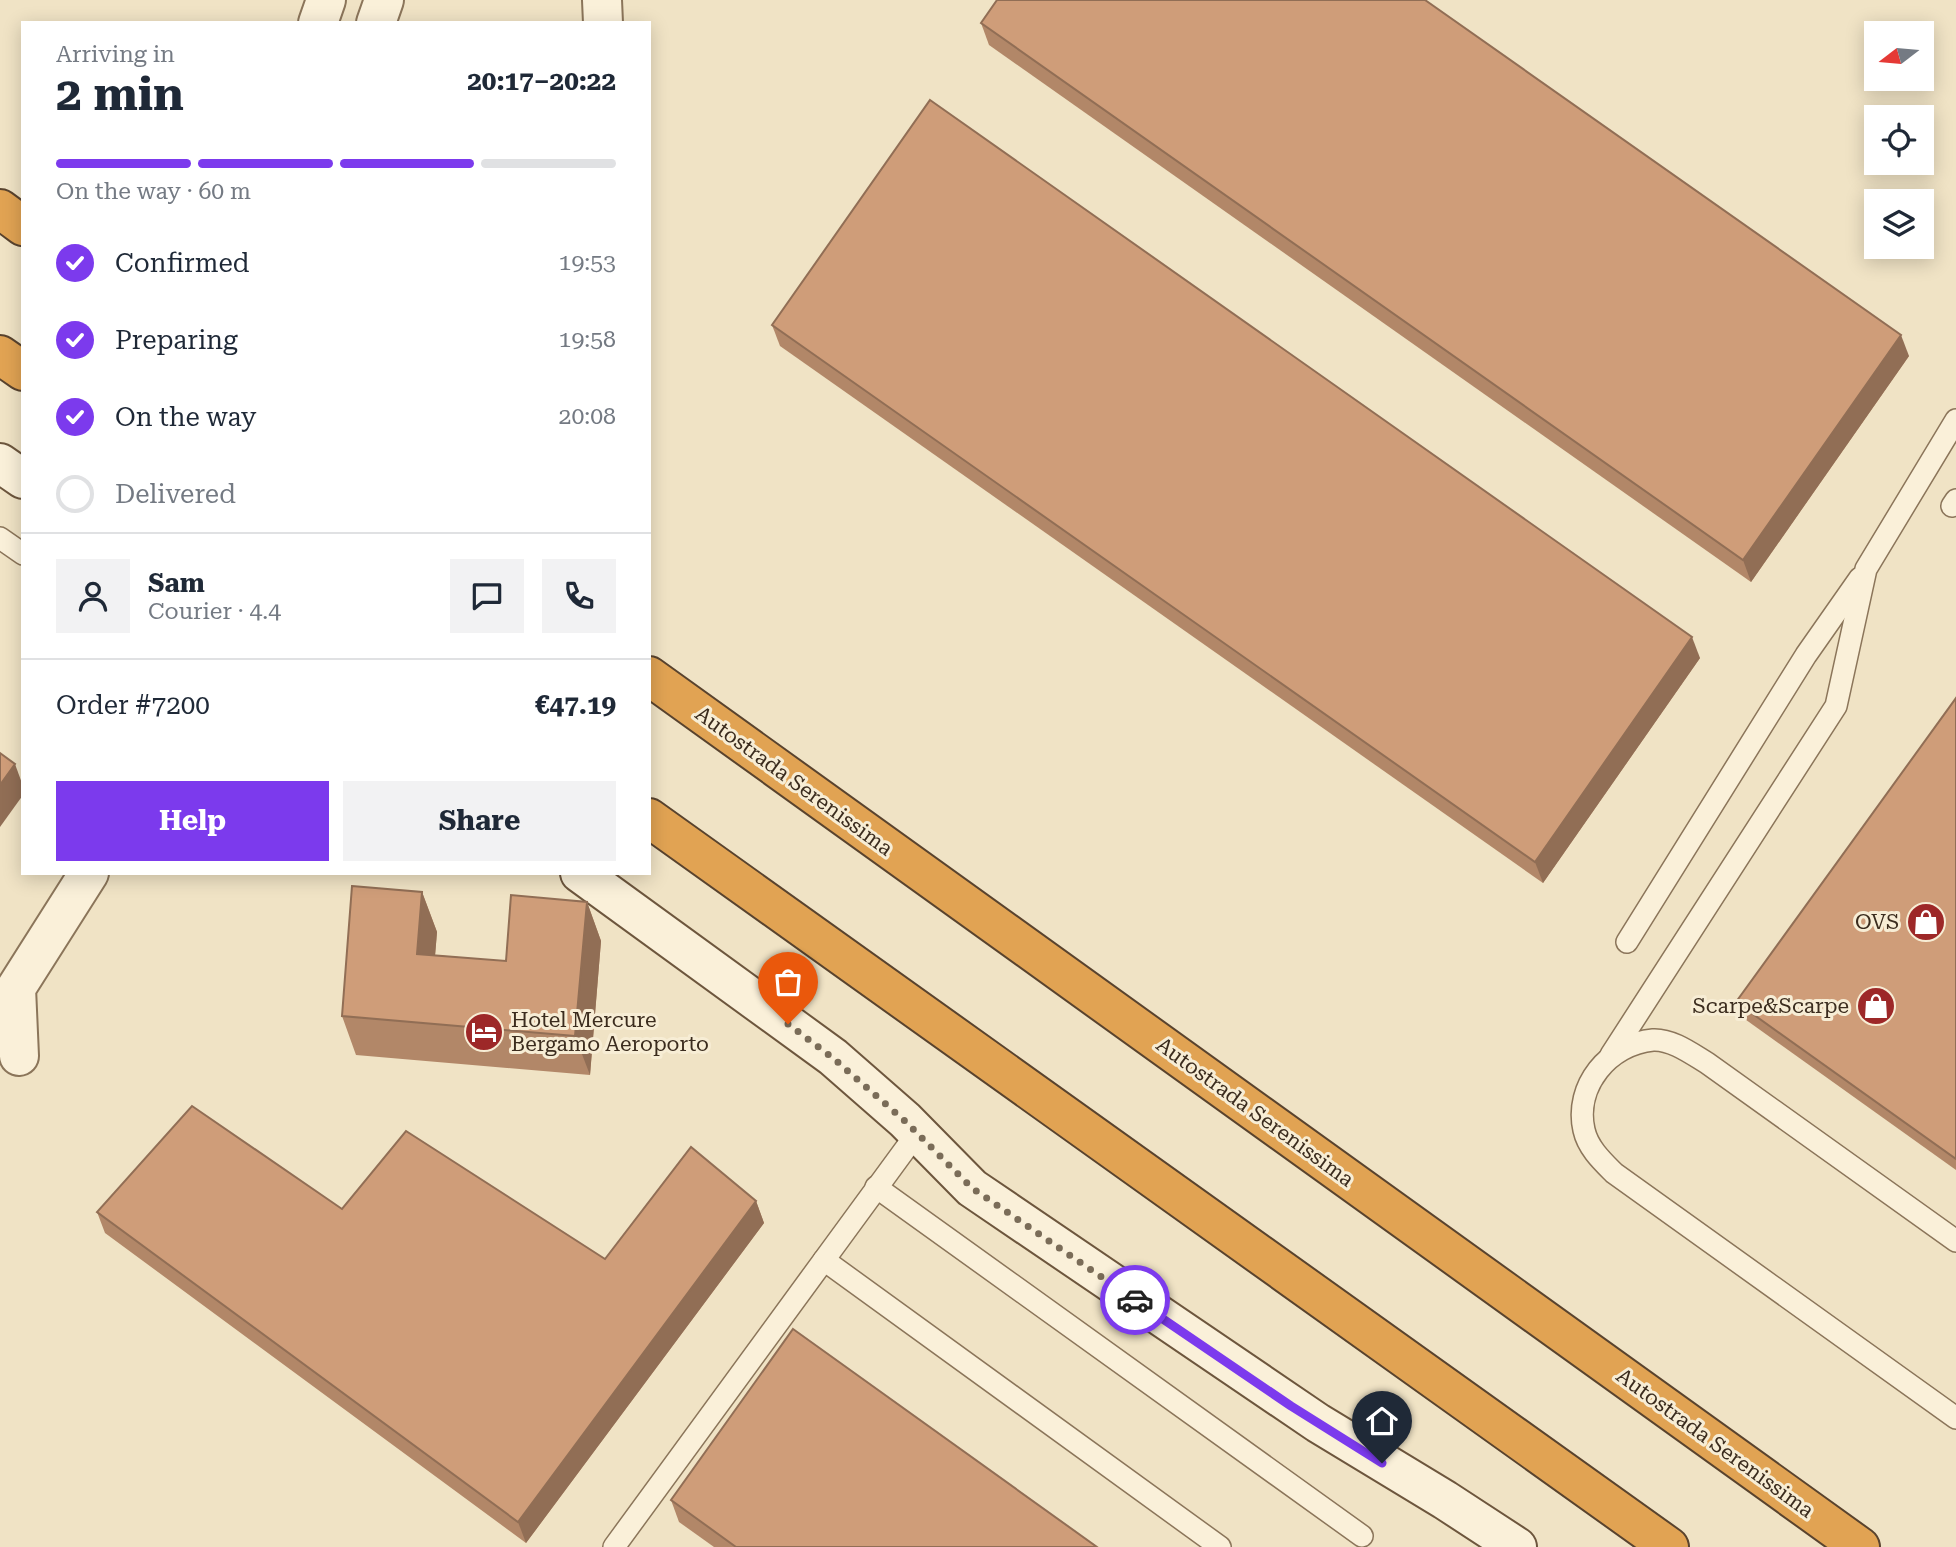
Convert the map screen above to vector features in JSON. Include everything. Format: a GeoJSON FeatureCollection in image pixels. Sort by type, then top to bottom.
{"type":"FeatureCollection","features":[{"type":"Feature","properties":{"kind":"highway"},"geometry":{"type":"LineString","coordinates":[[0,209],[21,225]]}},
{"type":"Feature","properties":{"kind":"highway"},"geometry":{"type":"LineString","coordinates":[[0,355],[21,370]]}},
{"type":"Feature","properties":{"kind":"highway","name":"Autostrada Serenissima"},"geometry":{"type":"LineString","coordinates":[[651,677],[1860,1547]]}},
{"type":"Feature","properties":{"kind":"highway"},"geometry":{"type":"LineString","coordinates":[[651,819],[1669,1547]]}},
{"type":"Feature","properties":{"kind":"street"},"geometry":{"type":"LineString","coordinates":[[319,21],[326,0]]}},
{"type":"Feature","properties":{"kind":"street"},"geometry":{"type":"LineString","coordinates":[[377,21],[384,0]]}},
{"type":"Feature","properties":{"kind":"street"},"geometry":{"type":"LineString","coordinates":[[603,0],[603,21]]}},
{"type":"Feature","properties":{"kind":"street"},"geometry":{"type":"LineString","coordinates":[[0,463],[21,478]]}},
{"type":"Feature","properties":{"kind":"street"},"geometry":{"type":"LineString","coordinates":[[19,1056],[16,988],[88,875]]}},
{"type":"Feature","properties":{"kind":"street"},"geometry":{"type":"LineString","coordinates":[[583,875],[833,1058],[917,1133],[972,1188],[1492,1540]]}},
{"type":"Feature","properties":{"kind":"lane"},"geometry":{"type":"LineString","coordinates":[[1628,942],[1806,655],[1866,569],[1956,420]]}},
{"type":"Feature","properties":{"kind":"lane"},"geometry":{"type":"LineString","coordinates":[[0,538],[21,553]]}},
{"type":"Feature","properties":{"kind":"lane"},"geometry":{"type":"LineString","coordinates":[[1866,569],[1836,706],[1609,1059],[1591,1077],[1581,1105],[1584,1132],[1593,1152],[1614,1173],[1956,1418]]}},
{"type":"Feature","properties":{"kind":"lane"},"geometry":{"type":"LineString","coordinates":[[1609,1059],[1630,1046],[1655,1040],[1681,1047],[1956,1241]]}},
{"type":"Feature","properties":{"kind":"lane"},"geometry":{"type":"LineString","coordinates":[[614,1547],[917,1133]]}},
{"type":"Feature","properties":{"kind":"lane"},"geometry":{"type":"LineString","coordinates":[[876,1187],[1362,1536]]}},
{"type":"Feature","properties":{"kind":"lane"},"geometry":{"type":"LineString","coordinates":[[824,1260],[1220,1547]]}},
{"type":"Feature","properties":{"kind":"building"},"geometry":{"type":"Polygon","coordinates":[[[997,0],[1425,0],[1901,335],[1743,560],[981,23],[997,0]]]}},
{"type":"Feature","properties":{"kind":"building"},"geometry":{"type":"Polygon","coordinates":[[[930,100],[1692,637],[1535,862],[772,325],[930,100]]]}},
{"type":"Feature","properties":{"kind":"building"},"geometry":{"type":"Polygon","coordinates":[[[1956,698],[1956,1159],[1736,1002],[1956,698]]]}},
{"type":"Feature","properties":{"kind":"building"},"geometry":{"type":"Polygon","coordinates":[[[0,753],[15,764],[0,785],[0,753]]]}},
{"type":"Feature","properties":{"kind":"building"},"geometry":{"type":"Polygon","coordinates":[[[352,886],[422,892],[417,954],[506,961],[511,895],[587,902],[575,1036],[342,1016],[352,886]]]}},
{"type":"Feature","properties":{"kind":"building"},"geometry":{"type":"Polygon","coordinates":[[[192,1106],[342,1209],[406,1131],[605,1259],[691,1147],[756,1201],[518,1522],[97,1212],[192,1106]]]}},
{"type":"Feature","properties":{"kind":"building"},"geometry":{"type":"Polygon","coordinates":[[[793,1329],[1097,1547],[736,1547],[671,1500],[793,1329]]]}},
{"type":"Feature","properties":{"kind":"way so far"},"geometry":{"type":"LineString","coordinates":[[788,1024],[833,1058],[905,1121],[972,1188],[1135,1300]]}},
{"type":"Feature","properties":{"kind":"place","name":"OVS"},"geometry":{"type":"Point","coordinates":[1926,922]}},
{"type":"Feature","properties":{"kind":"place","name":"Scarpe&Scarpe"},"geometry":{"type":"Point","coordinates":[1876,1006]}},
{"type":"Feature","properties":{"kind":"place","name":"Hotel Mercure Bergamo Aeroporto"},"geometry":{"type":"Point","coordinates":[484,1032]}},
{"type":"Feature","properties":{"kind":"route"},"geometry":{"type":"LineString","coordinates":[[1135,1300],[1291,1406],[1382,1463]]}}]}
